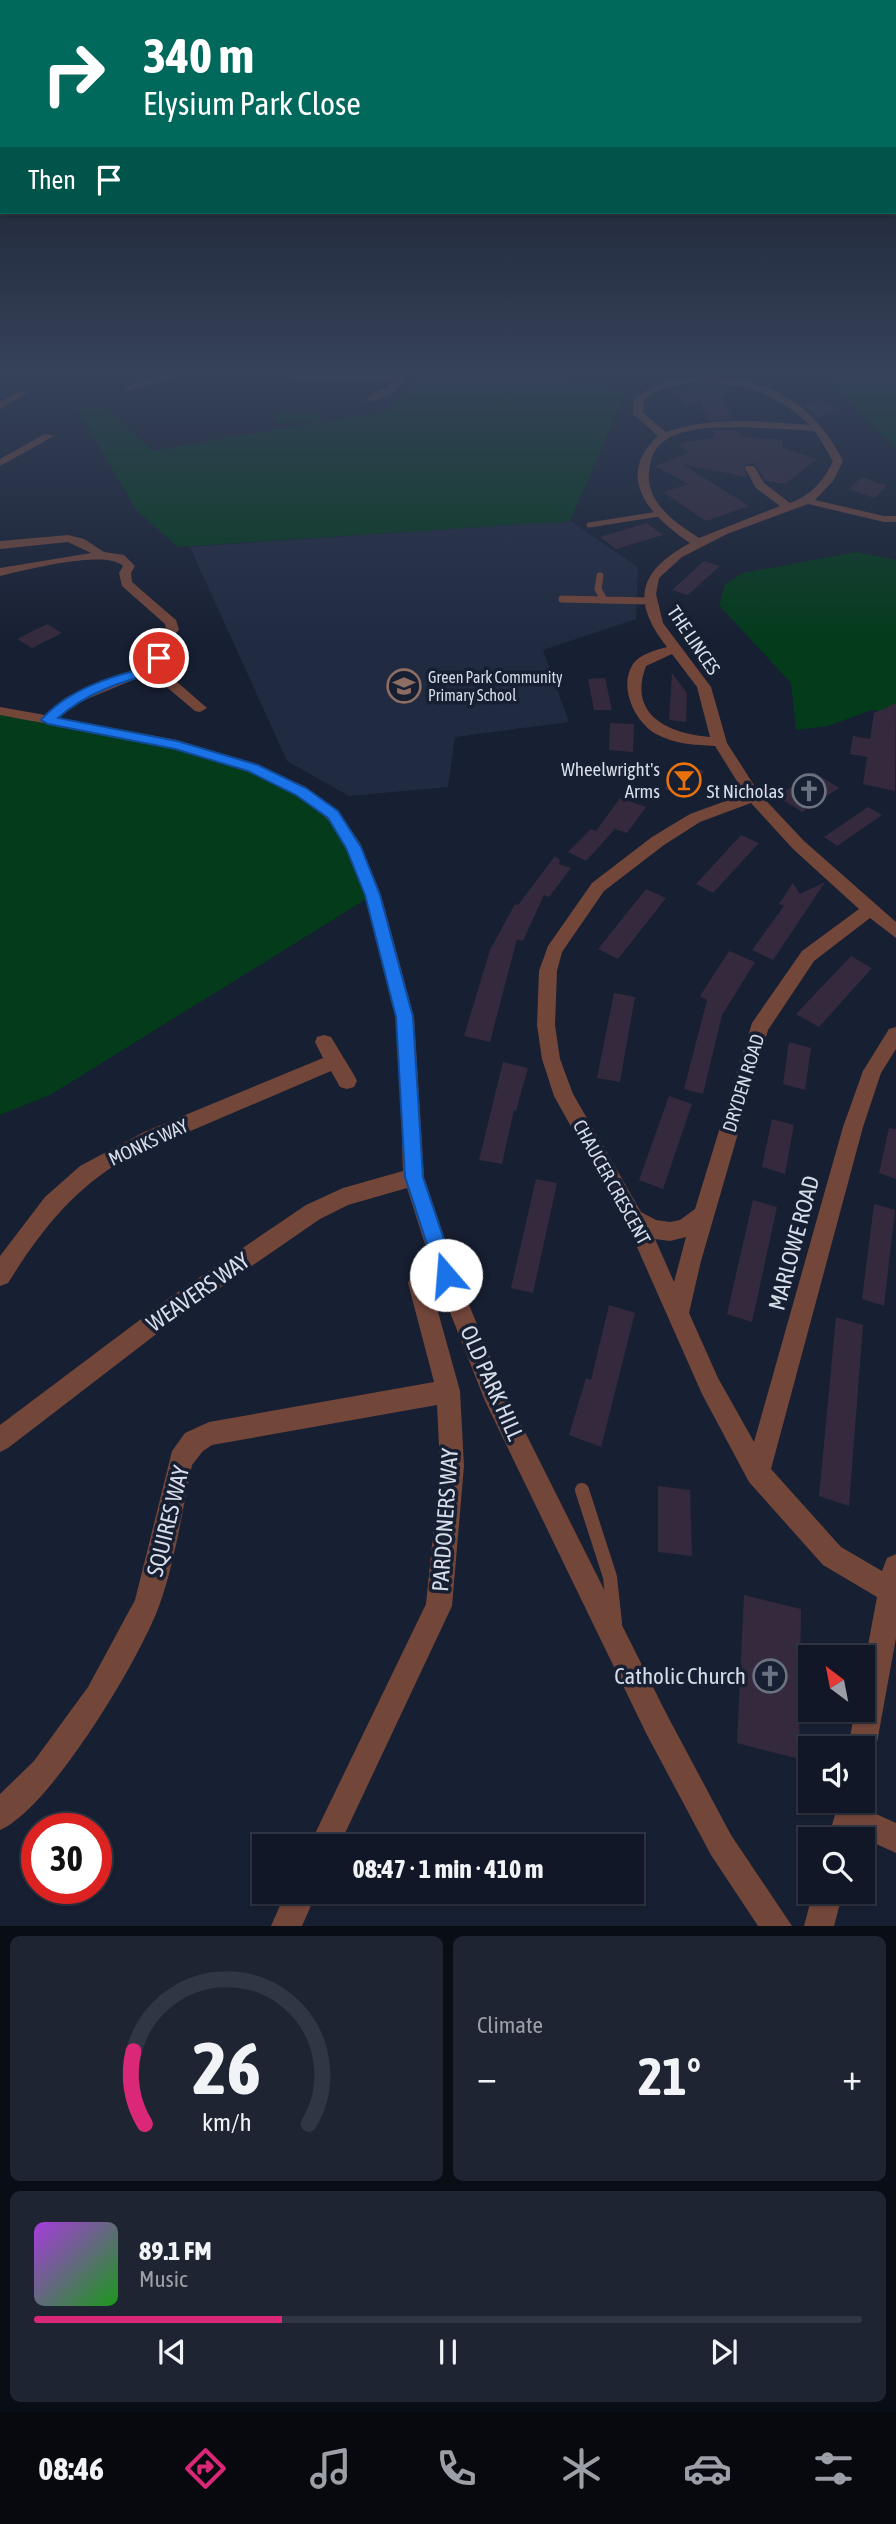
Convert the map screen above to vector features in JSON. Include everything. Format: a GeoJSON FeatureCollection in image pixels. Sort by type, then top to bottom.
{"type":"FeatureCollection","features":[{"type":"Feature","properties":{"kind":"street"},"geometry":{"type":"LineString","coordinates":[[642,465],[643,489],[659,514],[698,543]]}},
{"type":"Feature","properties":{"kind":"street","name":"THE LINCES"},"geometry":{"type":"LineString","coordinates":[[837,465],[832,477],[807,500],[698,543],[660,568],[653,578],[649,601],[660,630],[704,688],[719,742],[753,797],[896,932]]}},
{"type":"Feature","properties":{"kind":"street"},"geometry":{"type":"LineString","coordinates":[[750,468],[752,476],[767,493],[788,507]]}},
{"type":"Feature","properties":{"kind":"street"},"geometry":{"type":"LineString","coordinates":[[819,491],[896,509]]}},
{"type":"Feature","properties":{"kind":"street"},"geometry":{"type":"LineString","coordinates":[[807,500],[884,519],[896,519]]}},
{"type":"Feature","properties":{"kind":"street"},"geometry":{"type":"LineString","coordinates":[[0,545],[74,538],[94,547],[103,557]]}},
{"type":"Feature","properties":{"kind":"street"},"geometry":{"type":"LineString","coordinates":[[0,572],[103,557],[115,556],[125,560],[129,566],[125,573],[126,583],[171,623],[173,629],[160,638],[156,645],[159,658],[154,669]]}},
{"type":"Feature","properties":{"kind":"street"},"geometry":{"type":"LineString","coordinates":[[676,649],[659,653],[640,664],[634,687],[643,716],[663,733],[685,740],[719,742]]}},
{"type":"Feature","properties":{"kind":"street"},"geometry":{"type":"LineString","coordinates":[[48,720],[70,701],[125,676],[154,669],[162,673],[170,684],[200,708]]}},
{"type":"Feature","properties":{"kind":"street","name":"OLD PARK HILL"},"geometry":{"type":"LineString","coordinates":[[0,711],[177,745],[253,768],[301,792],[333,815],[354,847],[373,895],[405,1017],[414,1177],[446,1275],[493,1393],[612,1635],[721,1845],[777,1926]]}},
{"type":"Feature","properties":{"kind":"street","name":"CHAUCER CRESCENT"},"geometry":{"type":"LineString","coordinates":[[753,797],[695,818],[598,887],[554,951],[551,961],[546,1025],[551,1059],[564,1096],[632,1217],[679,1311],[710,1387],[758,1473],[832,1556],[893,1579]]}},
{"type":"Feature","properties":{"kind":"street","name":"DRYDEN ROAD"},"geometry":{"type":"LineString","coordinates":[[679,1311],[759,1028],[807,956],[870,909]]}},
{"type":"Feature","properties":{"kind":"street","name":"MARLOWE ROAD"},"geometry":{"type":"LineString","coordinates":[[758,1473],[853,1127],[872,1071],[896,1034]]}},
{"type":"Feature","properties":{"kind":"street"},"geometry":{"type":"LineString","coordinates":[[324,1042],[347,1081]]}},
{"type":"Feature","properties":{"kind":"street","name":"MONKS WAY"},"geometry":{"type":"LineString","coordinates":[[0,1276],[22,1241],[51,1206],[74,1183],[108,1159],[147,1139],[335,1061]]}},
{"type":"Feature","properties":{"kind":"street","name":"WEAVERS WAY"},"geometry":{"type":"LineString","coordinates":[[4,1429],[313,1212],[343,1197],[414,1177]]}},
{"type":"Feature","properties":{"kind":"street"},"geometry":{"type":"LineString","coordinates":[[632,1217],[651,1230],[677,1233],[694,1225],[704,1215]]}},
{"type":"Feature","properties":{"kind":"street","name":"PARDONERS WAY"},"geometry":{"type":"LineString","coordinates":[[330,1834],[439,1606],[452,1466],[448,1391],[419,1283],[446,1275]]}},
{"type":"Feature","properties":{"kind":"street","name":"SQUIRES WAY"},"geometry":{"type":"LineString","coordinates":[[0,1815],[44,1772],[99,1696],[148,1604],[181,1460],[194,1442],[209,1434],[448,1391]]}},
{"type":"Feature","properties":{"kind":"street"},"geometry":{"type":"LineString","coordinates":[[864,1736],[893,1579]]}},
{"type":"Feature","properties":{"kind":"street"},"geometry":{"type":"LineString","coordinates":[[848,1819],[896,1838]]}},
{"type":"Feature","properties":{"kind":"street"},"geometry":{"type":"LineString","coordinates":[[286,1926],[296,1904]]}},
{"type":"Feature","properties":{"kind":"street"},"geometry":{"type":"LineString","coordinates":[[819,1926],[825,1904]]}},
{"type":"Feature","properties":{"kind":"lane"},"geometry":{"type":"LineString","coordinates":[[589,525],[659,514]]}},
{"type":"Feature","properties":{"kind":"lane"},"geometry":{"type":"LineString","coordinates":[[600,576],[598,589],[603,598]]}},
{"type":"Feature","properties":{"kind":"lane"},"geometry":{"type":"LineString","coordinates":[[562,599],[649,601]]}},
{"type":"Feature","properties":{"kind":"lane"},"geometry":{"type":"LineString","coordinates":[[582,1490],[610,1577],[616,1614],[612,1635]]}},
{"type":"Feature","properties":{"kind":"shaded area","name":"Green Park Community Primary School"},"geometry":{"type":"Polygon","coordinates":[[[570,521],[638,567],[636,619],[543,650],[569,722],[455,737],[448,787],[349,796],[287,761],[190,547],[570,521]]]}},
{"type":"Feature","properties":{"kind":"green space"},"geometry":{"type":"Polygon","coordinates":[[[110,465],[594,465],[570,521],[178,547],[136,510],[110,465]]]}},
{"type":"Feature","properties":{"kind":"green space"},"geometry":{"type":"Polygon","coordinates":[[[856,552],[896,560],[896,714],[872,710],[828,726],[796,730],[791,683],[719,605],[725,584],[743,573],[856,552]]]}},
{"type":"Feature","properties":{"kind":"green space"},"geometry":{"type":"Polygon","coordinates":[[[0,711],[177,745],[253,768],[333,815],[373,895],[50,1095],[0,1115],[0,711]]]}},
{"type":"Feature","properties":{"kind":"building"},"geometry":{"type":"Polygon","coordinates":[[[683,465],[749,506],[706,521],[663,492],[689,484],[655,466],[683,465]]]}},
{"type":"Feature","properties":{"kind":"building"},"geometry":{"type":"Polygon","coordinates":[[[686,465],[745,465],[747,477],[686,465]]]}},
{"type":"Feature","properties":{"kind":"building"},"geometry":{"type":"Polygon","coordinates":[[[755,465],[809,465],[785,484],[766,481],[755,465]]]}},
{"type":"Feature","properties":{"kind":"building"},"geometry":{"type":"Polygon","coordinates":[[[862,477],[887,486],[874,498],[848,489],[862,477]]]}},
{"type":"Feature","properties":{"kind":"building"},"geometry":{"type":"Polygon","coordinates":[[[647,523],[663,535],[616,549],[600,537],[647,523]]]}},
{"type":"Feature","properties":{"kind":"building"},"geometry":{"type":"Polygon","coordinates":[[[704,561],[720,566],[688,595],[672,590],[704,561]]]}},
{"type":"Feature","properties":{"kind":"building"},"geometry":{"type":"Polygon","coordinates":[[[47,624],[62,633],[32,648],[17,639],[47,624]]]}},
{"type":"Feature","properties":{"kind":"building"},"geometry":{"type":"Polygon","coordinates":[[[672,673],[687,693],[686,722],[669,720],[672,673]]]}},
{"type":"Feature","properties":{"kind":"building"},"geometry":{"type":"Polygon","coordinates":[[[605,678],[612,710],[594,710],[588,679],[605,678]]]}},
{"type":"Feature","properties":{"kind":"building"},"geometry":{"type":"Polygon","coordinates":[[[896,703],[895,791],[863,784],[867,757],[850,754],[853,736],[870,739],[874,713],[896,703]]]}},
{"type":"Feature","properties":{"kind":"building"},"geometry":{"type":"Polygon","coordinates":[[[610,723],[634,724],[633,752],[609,750],[610,723]]]}},
{"type":"Feature","properties":{"kind":"building","name":"Wheelwright's Arms"},"geometry":{"type":"Polygon","coordinates":[[[680,764],[704,771],[689,797],[665,789],[680,764]]]}},
{"type":"Feature","properties":{"kind":"building","name":"St Nicholas"},"geometry":{"type":"Polygon","coordinates":[[[814,772],[839,788],[802,812],[777,796],[814,772]]]}},
{"type":"Feature","properties":{"kind":"building"},"geometry":{"type":"Polygon","coordinates":[[[620,798],[646,807],[627,833],[615,829],[586,861],[568,852],[591,829],[596,831],[620,798]]]}},
{"type":"Feature","properties":{"kind":"building"},"geometry":{"type":"Polygon","coordinates":[[[868,807],[882,815],[837,846],[824,837],[868,807]]]}},
{"type":"Feature","properties":{"kind":"building"},"geometry":{"type":"Polygon","coordinates":[[[741,835],[759,843],[713,893],[696,884],[741,835]]]}},
{"type":"Feature","properties":{"kind":"building"},"geometry":{"type":"Polygon","coordinates":[[[555,856],[560,860],[559,864],[571,868],[549,897],[544,895],[523,941],[517,939],[490,1042],[464,1036],[490,950],[515,904],[518,905],[555,856]]]}},
{"type":"Feature","properties":{"kind":"building"},"geometry":{"type":"Polygon","coordinates":[[[825,882],[773,960],[752,950],[784,906],[779,904],[793,883],[800,894],[825,882]]]}},
{"type":"Feature","properties":{"kind":"building"},"geometry":{"type":"Polygon","coordinates":[[[646,889],[666,898],[618,959],[598,949],[646,889]]]}},
{"type":"Feature","properties":{"kind":"building"},"geometry":{"type":"Polygon","coordinates":[[[729,951],[755,962],[722,1015],[703,1094],[684,1089],[707,1000],[700,996],[729,951]]]}},
{"type":"Feature","properties":{"kind":"building"},"geometry":{"type":"Polygon","coordinates":[[[851,956],[872,968],[819,1027],[796,1014],[851,956]]]}},
{"type":"Feature","properties":{"kind":"building"},"geometry":{"type":"Polygon","coordinates":[[[614,993],[635,997],[620,1082],[597,1078],[614,993]]]}},
{"type":"Feature","properties":{"kind":"building"},"geometry":{"type":"Polygon","coordinates":[[[789,1042],[811,1048],[805,1090],[783,1084],[789,1042]]]}},
{"type":"Feature","properties":{"kind":"building"},"geometry":{"type":"Polygon","coordinates":[[[503,1062],[528,1068],[516,1111],[514,1110],[502,1164],[479,1160],[503,1062]]]}},
{"type":"Feature","properties":{"kind":"building"},"geometry":{"type":"Polygon","coordinates":[[[669,1096],[692,1104],[663,1189],[639,1180],[669,1096]]]}},
{"type":"Feature","properties":{"kind":"building"},"geometry":{"type":"Polygon","coordinates":[[[772,1119],[794,1125],[785,1174],[762,1167],[772,1119]]]}},
{"type":"Feature","properties":{"kind":"building"},"geometry":{"type":"Polygon","coordinates":[[[889,1128],[896,1129],[896,1179],[879,1173],[889,1128]]]}},
{"type":"Feature","properties":{"kind":"building"},"geometry":{"type":"Polygon","coordinates":[[[536,1179],[557,1183],[533,1293],[511,1288],[536,1179]]]}},
{"type":"Feature","properties":{"kind":"building"},"geometry":{"type":"Polygon","coordinates":[[[753,1200],[777,1207],[752,1322],[727,1314],[753,1200]]]}},
{"type":"Feature","properties":{"kind":"building"},"geometry":{"type":"Polygon","coordinates":[[[874,1204],[895,1210],[884,1306],[862,1299],[874,1204]]]}},
{"type":"Feature","properties":{"kind":"building"},"geometry":{"type":"Polygon","coordinates":[[[609,1305],[635,1313],[601,1447],[569,1435],[586,1378],[591,1380],[609,1305]]]}},
{"type":"Feature","properties":{"kind":"building"},"geometry":{"type":"Polygon","coordinates":[[[836,1317],[863,1325],[849,1506],[819,1496],[836,1317]]]}},
{"type":"Feature","properties":{"kind":"building"},"geometry":{"type":"Polygon","coordinates":[[[658,1486],[690,1490],[692,1556],[658,1552],[658,1486]]]}},
{"type":"Feature","properties":{"kind":"building","name":"Catholic Church"},"geometry":{"type":"Polygon","coordinates":[[[744,1595],[801,1609],[801,1645],[798,1645],[798,1759],[737,1743],[744,1595]]]}},
{"type":"Feature","properties":{"kind":"place","name":"Green Park Community Primary School"},"geometry":{"type":"Point","coordinates":[404,686]}},
{"type":"Feature","properties":{"kind":"place","name":"Wheelwright's Arms"},"geometry":{"type":"Point","coordinates":[684,780]}},
{"type":"Feature","properties":{"kind":"place","name":"St Nicholas"},"geometry":{"type":"Point","coordinates":[809,791]}},
{"type":"Feature","properties":{"kind":"place","name":"Catholic Church"},"geometry":{"type":"Point","coordinates":[770,1676]}},
{"type":"Feature","properties":{"kind":"route"},"geometry":{"type":"LineString","coordinates":[[159,658],[154,669],[125,676],[70,701],[48,720],[177,745],[253,768],[301,792],[333,815],[354,847],[373,895],[405,1017],[414,1177],[446,1275]]}}]}
